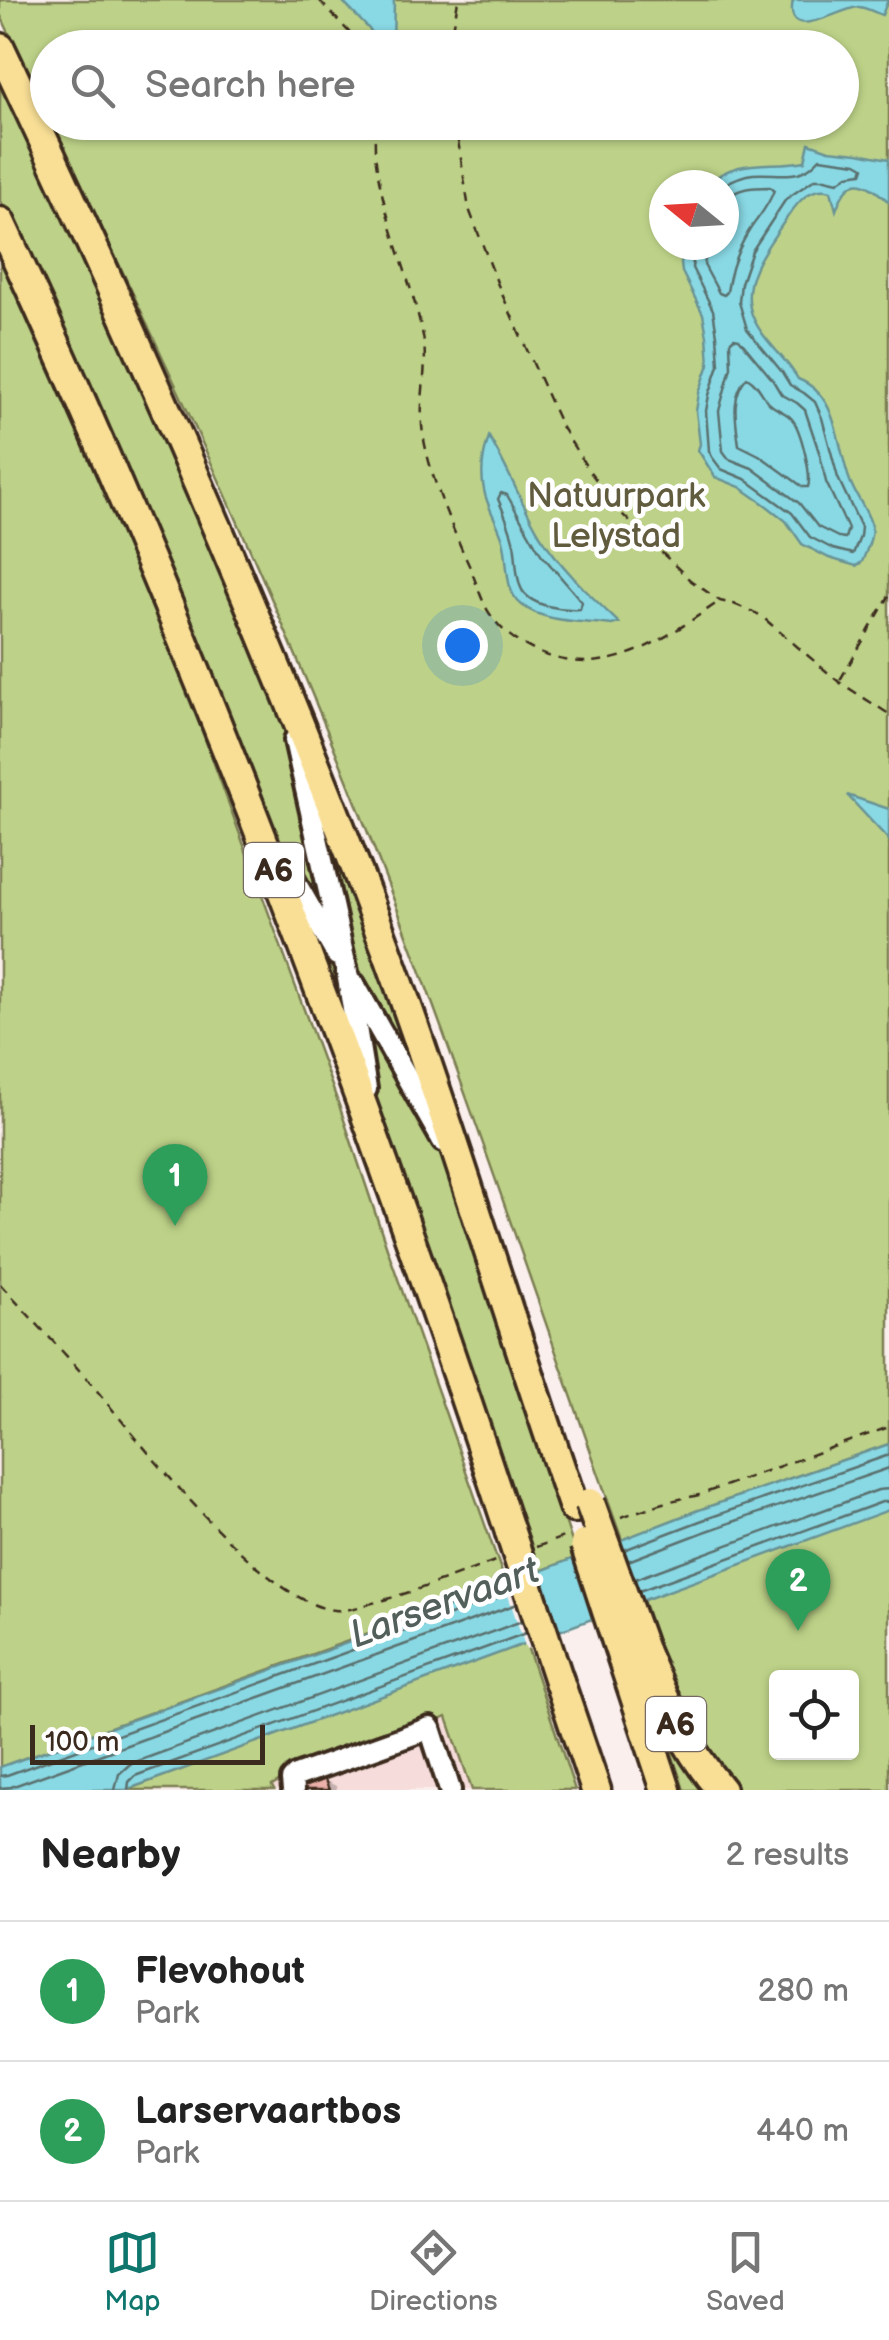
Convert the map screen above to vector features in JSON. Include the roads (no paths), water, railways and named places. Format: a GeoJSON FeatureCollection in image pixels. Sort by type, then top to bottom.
{"type":"FeatureCollection","features":[{"type":"Feature","properties":{"kind":"highway","name":"A6"},"geometry":{"type":"LineString","coordinates":[[0,48],[30,113]]}},
{"type":"Feature","properties":{"kind":"highway","name":"A6"},"geometry":{"type":"LineString","coordinates":[[42,140],[167,410],[362,883],[560,1468],[582,1506],[633,1654],[666,1790]]}},
{"type":"Feature","properties":{"kind":"highway","name":"A6"},"geometry":{"type":"LineString","coordinates":[[0,222],[86,410],[247,798],[321,992],[520,1540],[559,1681],[596,1790]]}},
{"type":"Feature","properties":{"kind":"highway","name":"A6"},"geometry":{"type":"LineString","coordinates":[[633,1654],[693,1753],[721,1790]]}},
{"type":"Feature","properties":{"kind":"lane"},"geometry":{"type":"LineString","coordinates":[[282,683],[347,972],[373,1135]]}},
{"type":"Feature","properties":{"kind":"lane"},"geometry":{"type":"LineString","coordinates":[[247,798],[464,1178]]}},
{"type":"Feature","properties":{"kind":"lane"},"geometry":{"type":"LineString","coordinates":[[293,1790],[294,1777],[430,1728],[450,1790]]}},
{"type":"Feature","properties":{"kind":"water"},"geometry":{"type":"Polygon","coordinates":[[[341,0],[394,0],[393,30],[369,29],[341,0]]]}},
{"type":"Feature","properties":{"kind":"water"},"geometry":{"type":"Polygon","coordinates":[[[793,0],[888,0],[882,15],[858,7],[805,23],[792,14],[793,0]]]}},
{"type":"Feature","properties":{"kind":"water"},"geometry":{"type":"Polygon","coordinates":[[[809,143],[889,159],[889,202],[858,184],[847,190],[836,210],[831,191],[816,191],[803,198],[758,262],[749,296],[753,318],[765,337],[798,379],[811,386],[829,409],[850,481],[871,524],[862,562],[856,566],[802,544],[786,521],[767,506],[740,487],[715,477],[698,450],[696,411],[709,364],[707,336],[703,314],[682,272],[682,260],[739,260],[739,170],[729,170],[805,161],[809,143]]]}},
{"type":"Feature","properties":{"kind":"water"},"geometry":{"type":"Polygon","coordinates":[[[489,437],[549,547],[619,623],[553,618],[531,611],[516,599],[509,584],[503,540],[483,483],[489,437]]]}},
{"type":"Feature","properties":{"kind":"water"},"geometry":{"type":"Polygon","coordinates":[[[847,795],[889,809],[889,840],[847,795]]]}},
{"type":"Feature","properties":{"kind":"water"},"geometry":{"type":"Polygon","coordinates":[[[889,1444],[889,1510],[126,1790],[0,1790],[0,1767],[889,1444]]]}},
{"type":"Feature","properties":{"kind":"place","name":"Flevohout"},"geometry":{"type":"Point","coordinates":[175,1226]}},
{"type":"Feature","properties":{"kind":"place","name":"Larservaartbos"},"geometry":{"type":"Point","coordinates":[798,1631]}},
{"type":"Feature","properties":{"kind":"park label","name":"Natuurpark Lelystad"},"geometry":{"type":"Point","coordinates":[616,515]}},
{"type":"Feature","properties":{"kind":"water label","name":"Larservaart"},"geometry":{"type":"Point","coordinates":[444,1602]}}]}
